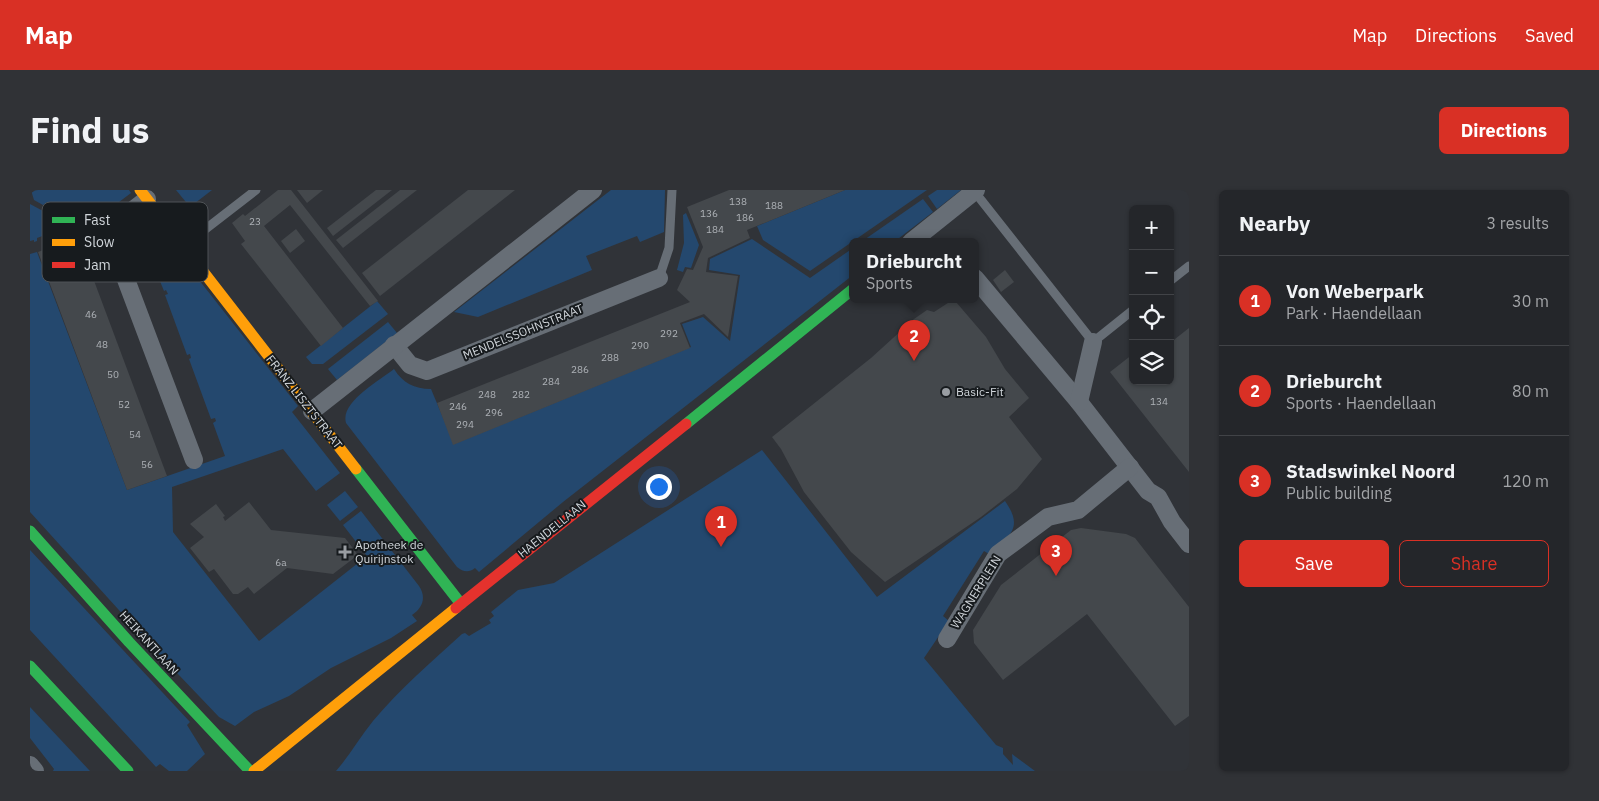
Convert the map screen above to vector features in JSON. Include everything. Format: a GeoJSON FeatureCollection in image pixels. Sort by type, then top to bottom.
{"type":"FeatureCollection","features":[{"type":"Feature","properties":{"kind":"street"},"geometry":{"type":"LineString","coordinates":[[312,411],[593,190]]}},
{"type":"Feature","properties":{"kind":"street"},"geometry":{"type":"LineString","coordinates":[[916,238],[975,191]]}},
{"type":"Feature","properties":{"kind":"street","name":"FRANZ LISZTSTRAAT"},"geometry":{"type":"LineString","coordinates":[[208,277],[461,604]]}},
{"type":"Feature","properties":{"kind":"street","name":"MENDELSSOHNSTRAAT"},"geometry":{"type":"LineString","coordinates":[[394,345],[410,365],[427,371],[659,278]]}},
{"type":"Feature","properties":{"kind":"street","name":"FRANZ LISZTSTRAAT"},"geometry":{"type":"LineString","coordinates":[[127,282],[194,460]]}},
{"type":"Feature","properties":{"kind":"street"},"geometry":{"type":"LineString","coordinates":[[979,283],[1079,402],[1148,491],[1158,497],[1172,522],[1189,544]]}},
{"type":"Feature","properties":{"kind":"street","name":"HAENDELLAAN"},"geometry":{"type":"LineString","coordinates":[[252,771],[849,292]]}},
{"type":"Feature","properties":{"kind":"street"},"geometry":{"type":"LineString","coordinates":[[1079,402],[1093,342]]}},
{"type":"Feature","properties":{"kind":"street","name":"WAGNERPLEIN"},"geometry":{"type":"LineString","coordinates":[[947,639],[998,554],[1048,517],[1078,510],[1130,467]]}},
{"type":"Feature","properties":{"kind":"street","name":"HEIKANTLAAN"},"geometry":{"type":"LineString","coordinates":[[30,531],[129,642],[252,771]]}},
{"type":"Feature","properties":{"kind":"street"},"geometry":{"type":"LineString","coordinates":[[30,666],[128,771]]}},
{"type":"Feature","properties":{"kind":"street"},"geometry":{"type":"LineString","coordinates":[[30,765],[35,771]]}},
{"type":"Feature","properties":{"kind":"lane"},"geometry":{"type":"LineString","coordinates":[[208,227],[256,190]]}},
{"type":"Feature","properties":{"kind":"lane"},"geometry":{"type":"LineString","coordinates":[[659,278],[669,248],[672,190]]}},
{"type":"Feature","properties":{"kind":"lane"},"geometry":{"type":"LineString","coordinates":[[975,191],[1093,342],[1129,313]]}},
{"type":"Feature","properties":{"kind":"lane"},"geometry":{"type":"LineString","coordinates":[[1174,278],[1189,266]]}},
{"type":"Feature","properties":{"kind":"shaded area"},"geometry":{"type":"Polygon","coordinates":[[[31,190],[129,190],[131,193],[119,202],[42,202],[42,204],[34,200],[31,190]]]}},
{"type":"Feature","properties":{"kind":"shaded area"},"geometry":{"type":"Polygon","coordinates":[[[176,190],[212,190],[196,202],[186,202],[176,190]]]}},
{"type":"Feature","properties":{"kind":"shaded area"},"geometry":{"type":"Polygon","coordinates":[[[611,190],[665,190],[664,232],[640,242],[637,236],[586,256],[592,270],[478,317],[454,312],[611,190]]]}},
{"type":"Feature","properties":{"kind":"shaded area"},"geometry":{"type":"Polygon","coordinates":[[[845,190],[927,190],[858,238],[849,238],[849,244],[810,271],[763,240],[757,226],[845,190]]]}},
{"type":"Feature","properties":{"kind":"shaded area"},"geometry":{"type":"Polygon","coordinates":[[[937,190],[961,190],[937,209],[928,196],[937,190]]]}},
{"type":"Feature","properties":{"kind":"shaded area"},"geometry":{"type":"Polygon","coordinates":[[[923,199],[933,212],[899,238],[867,238],[923,199]]]}},
{"type":"Feature","properties":{"kind":"shaded area"},"geometry":{"type":"Polygon","coordinates":[[[30,204],[42,210],[42,236],[37,238],[37,241],[30,241],[30,204]]]}},
{"type":"Feature","properties":{"kind":"shaded area"},"geometry":{"type":"Polygon","coordinates":[[[686,213],[699,245],[691,268],[685,267],[683,272],[677,270],[684,243],[683,215],[686,213]]]}},
{"type":"Feature","properties":{"kind":"shaded area"},"geometry":{"type":"Polygon","coordinates":[[[752,239],[810,278],[849,251],[849,278],[563,502],[479,572],[475,568],[466,571],[457,567],[346,423],[349,407],[355,400],[394,369],[401,378],[410,384],[419,388],[431,389],[454,444],[691,347],[682,324],[703,317],[730,341],[740,275],[709,270],[710,259],[752,239]]]}},
{"type":"Feature","properties":{"kind":"shaded area"},"geometry":{"type":"Polygon","coordinates":[[[37,252],[42,265],[42,282],[48,282],[127,490],[225,456],[213,423],[216,421],[215,418],[211,419],[189,359],[191,358],[190,354],[187,355],[165,295],[168,294],[166,290],[164,291],[160,282],[201,282],[298,406],[292,412],[340,473],[316,491],[283,449],[172,487],[173,532],[259,641],[367,556],[343,525],[361,511],[419,586],[423,595],[421,606],[412,615],[417,621],[391,638],[331,668],[289,696],[254,712],[235,726],[219,717],[157,652],[30,512],[30,254],[37,252]]]}},
{"type":"Feature","properties":{"kind":"shaded area"},"geometry":{"type":"Polygon","coordinates":[[[377,301],[388,314],[323,364],[312,364],[306,357],[377,301]]]}},
{"type":"Feature","properties":{"kind":"shaded area"},"geometry":{"type":"Polygon","coordinates":[[[388,322],[397,333],[337,380],[328,369],[388,322]]]}},
{"type":"Feature","properties":{"kind":"shaded area"},"geometry":{"type":"Polygon","coordinates":[[[762,450],[877,597],[1005,501],[1011,510],[1013,518],[1014,525],[1012,531],[989,554],[984,551],[943,616],[949,621],[924,658],[996,745],[1003,748],[1003,754],[1013,765],[1012,754],[1035,771],[336,771],[383,709],[427,665],[462,634],[465,633],[469,636],[491,623],[489,620],[494,616],[491,612],[518,590],[554,583],[762,450]]]}},
{"type":"Feature","properties":{"kind":"shaded area"},"geometry":{"type":"Polygon","coordinates":[[[345,491],[358,507],[340,521],[327,505],[345,491]]]}},
{"type":"Feature","properties":{"kind":"shaded area"},"geometry":{"type":"Polygon","coordinates":[[[30,550],[190,722],[187,725],[205,754],[187,771],[169,771],[160,764],[156,767],[30,630],[30,550]]]}},
{"type":"Feature","properties":{"kind":"shaded area"},"geometry":{"type":"Polygon","coordinates":[[[30,707],[90,771],[53,771],[54,769],[30,738],[30,707]]]}},
{"type":"Feature","properties":{"kind":"building"},"geometry":{"type":"Polygon","coordinates":[[[278,190],[291,190],[378,301],[370,306],[290,205],[264,226],[343,328],[321,346],[241,244],[245,241],[232,223],[243,214],[245,216],[278,190]]]}},
{"type":"Feature","properties":{"kind":"building"},"geometry":{"type":"Polygon","coordinates":[[[297,190],[323,190],[307,203],[297,190]]]}},
{"type":"Feature","properties":{"kind":"building"},"geometry":{"type":"Polygon","coordinates":[[[376,190],[392,190],[333,236],[327,228],[376,190]]]}},
{"type":"Feature","properties":{"kind":"building"},"geometry":{"type":"Polygon","coordinates":[[[400,190],[417,190],[343,248],[336,240],[400,190]]]}},
{"type":"Feature","properties":{"kind":"building"},"geometry":{"type":"Polygon","coordinates":[[[468,190],[515,190],[380,296],[362,273],[468,190]]]}},
{"type":"Feature","properties":{"kind":"building"},"geometry":{"type":"Polygon","coordinates":[[[729,190],[845,190],[747,230],[750,238],[708,258],[706,272],[738,276],[728,337],[704,314],[680,323],[690,348],[453,445],[437,403],[690,302],[677,290],[687,269],[693,270],[703,247],[687,207],[729,190]]]}},
{"type":"Feature","properties":{"kind":"building"},"geometry":{"type":"Polygon","coordinates":[[[296,229],[305,241],[290,253],[281,241],[296,229]]]}},
{"type":"Feature","properties":{"kind":"building"},"geometry":{"type":"Polygon","coordinates":[[[42,250],[42,263],[38,252],[42,250]]]}},
{"type":"Feature","properties":{"kind":"building"},"geometry":{"type":"Polygon","coordinates":[[[1005,270],[1014,282],[1001,292],[993,280],[1005,270]]]}},
{"type":"Feature","properties":{"kind":"building"},"geometry":{"type":"Polygon","coordinates":[[[49,282],[94,282],[167,476],[127,490],[49,282]]]}},
{"type":"Feature","properties":{"kind":"building"},"geometry":{"type":"Polygon","coordinates":[[[948,303],[957,303],[986,337],[1005,369],[1029,398],[1009,417],[1042,459],[1017,489],[981,517],[885,582],[851,552],[804,492],[781,449],[772,437],[871,358],[914,319],[927,310],[934,312],[948,303]]]}},
{"type":"Feature","properties":{"kind":"building"},"geometry":{"type":"Polygon","coordinates":[[[1189,328],[1189,472],[1110,372],[1129,357],[1129,385],[1174,385],[1174,340],[1189,328]]]}},
{"type":"Feature","properties":{"kind":"building"},"geometry":{"type":"Polygon","coordinates":[[[249,502],[271,530],[345,538],[358,555],[333,574],[287,568],[254,594],[248,587],[238,594],[233,594],[214,569],[209,572],[190,548],[204,537],[190,524],[216,504],[225,516],[223,517],[225,521],[249,502]]]}},
{"type":"Feature","properties":{"kind":"building"},"geometry":{"type":"Polygon","coordinates":[[[1081,528],[1126,534],[1135,538],[1189,607],[1189,716],[1175,726],[1087,614],[1003,680],[974,643],[973,630],[1001,585],[1071,530],[1081,528]]]}},
{"type":"Feature","properties":{"kind":"traffic: fast"},"geometry":{"type":"LineString","coordinates":[[686,424],[849,292]]}},
{"type":"Feature","properties":{"kind":"traffic: fast"},"geometry":{"type":"LineString","coordinates":[[356,469],[461,604]]}},
{"type":"Feature","properties":{"kind":"traffic: fast"},"geometry":{"type":"LineString","coordinates":[[30,531],[129,642],[250,771]]}},
{"type":"Feature","properties":{"kind":"traffic: fast"},"geometry":{"type":"LineString","coordinates":[[30,666],[128,771]]}},
{"type":"Feature","properties":{"kind":"traffic: slow"},"geometry":{"type":"LineString","coordinates":[[140,190],[149,202]]}},
{"type":"Feature","properties":{"kind":"traffic: slow"},"geometry":{"type":"LineString","coordinates":[[208,278],[356,469]]}},
{"type":"Feature","properties":{"kind":"traffic: slow"},"geometry":{"type":"LineString","coordinates":[[254,771],[456,608]]}},
{"type":"Feature","properties":{"kind":"traffic: jam"},"geometry":{"type":"LineString","coordinates":[[456,608],[686,424]]}},
{"type":"Feature","properties":{"kind":"place","name":"Drieburcht"},"geometry":{"type":"Point","coordinates":[914,361]}},
{"type":"Feature","properties":{"kind":"place","name":"Basic-Fit"},"geometry":{"type":"Point","coordinates":[946,392]}},
{"type":"Feature","properties":{"kind":"place","name":"Von Weberpark"},"geometry":{"type":"Point","coordinates":[721,547]}},
{"type":"Feature","properties":{"kind":"place","name":"Apotheek de Quirijnstok"},"geometry":{"type":"Point","coordinates":[345,552]}},
{"type":"Feature","properties":{"kind":"place","name":"Stadswinkel Noord"},"geometry":{"type":"Point","coordinates":[1056,576]}}]}
